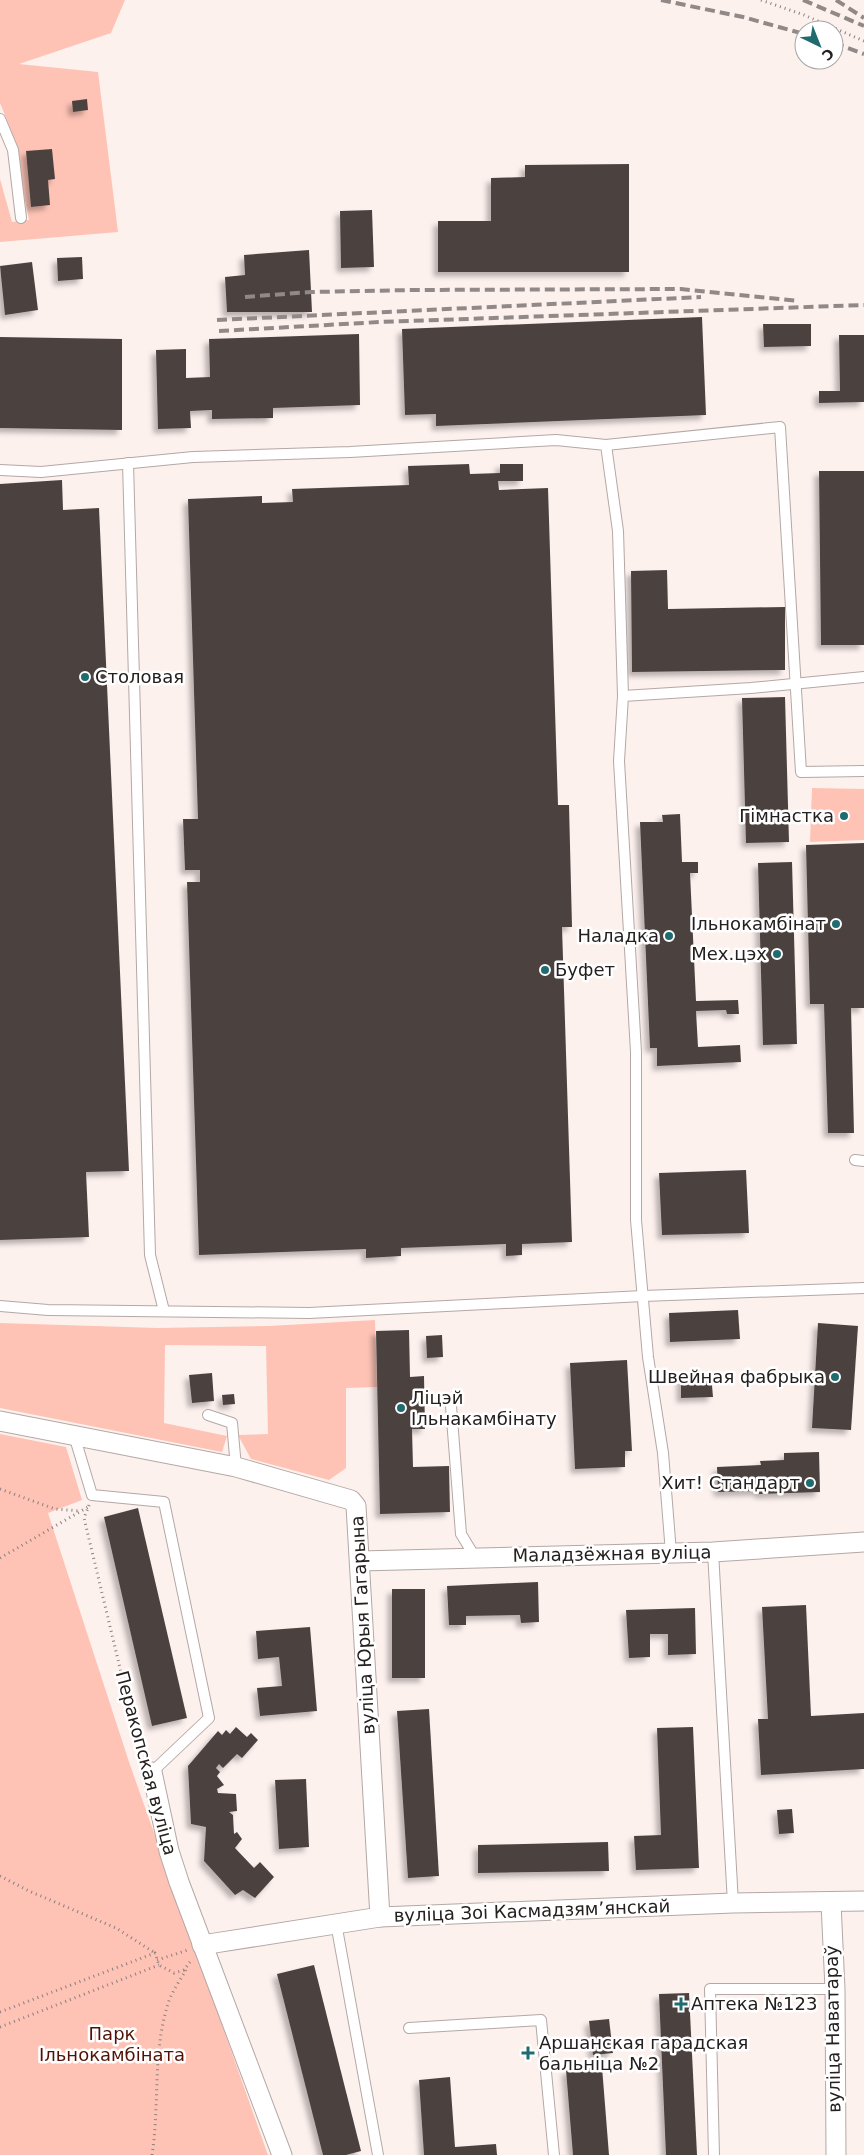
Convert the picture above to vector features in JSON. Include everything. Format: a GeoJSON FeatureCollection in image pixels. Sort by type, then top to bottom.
{"type":"FeatureCollection","features":[{"type":"Feature","properties":{"kind":"street"},"geometry":{"type":"LineString","coordinates":[[0,1421],[74,1435]]}},
{"type":"Feature","properties":{"kind":"street","name":"вуліца Юрыя Гагарына"},"geometry":{"type":"LineString","coordinates":[[74,1435],[236,1467],[351,1500],[356,1506],[380,1917]]}},
{"type":"Feature","properties":{"kind":"street","name":"Маладзёжная вуліца"},"geometry":{"type":"LineString","coordinates":[[360,1561],[713,1552],[864,1542]]}},
{"type":"Feature","properties":{"kind":"street","name":"Перакопская вуліца"},"geometry":{"type":"LineString","coordinates":[[152,1772],[170,1851],[202,1945],[282,2155]]}},
{"type":"Feature","properties":{"kind":"street","name":"вуліца Зоі Касмадзямʼянскай"},"geometry":{"type":"LineString","coordinates":[[202,1945],[380,1917],[733,1903],[864,1901]]}},
{"type":"Feature","properties":{"kind":"street","name":"вуліца Наватараў"},"geometry":{"type":"LineString","coordinates":[[831,1903],[836,2155]]}},
{"type":"Feature","properties":{"kind":"lane"},"geometry":{"type":"LineString","coordinates":[[0,119],[12,150],[22,218]]}},
{"type":"Feature","properties":{"kind":"lane"},"geometry":{"type":"LineString","coordinates":[[0,470],[41,472],[193,456],[350,452],[556,440],[606,445],[780,427],[801,772],[864,771]]}},
{"type":"Feature","properties":{"kind":"lane"},"geometry":{"type":"LineString","coordinates":[[606,445],[618,531],[623,696],[619,761],[636,1052],[636,1220],[648,1357],[663,1452],[671,1553]]}},
{"type":"Feature","properties":{"kind":"lane"},"geometry":{"type":"LineString","coordinates":[[128,463],[150,1255],[164,1311]]}},
{"type":"Feature","properties":{"kind":"lane"},"geometry":{"type":"LineString","coordinates":[[623,696],[797,684],[864,677]]}},
{"type":"Feature","properties":{"kind":"lane"},"geometry":{"type":"LineString","coordinates":[[0,1306],[48,1310],[309,1313],[643,1296],[864,1288]]}},
{"type":"Feature","properties":{"kind":"lane"},"geometry":{"type":"LineString","coordinates":[[451,1406],[461,1534],[475,1557]]}},
{"type":"Feature","properties":{"kind":"lane"},"geometry":{"type":"LineString","coordinates":[[208,1416],[232,1423],[236,1467]]}},
{"type":"Feature","properties":{"kind":"lane"},"geometry":{"type":"LineString","coordinates":[[74,1435],[92,1495],[164,1502],[209,1718],[152,1772]]}},
{"type":"Feature","properties":{"kind":"lane"},"geometry":{"type":"LineString","coordinates":[[713,1552],[733,1903]]}},
{"type":"Feature","properties":{"kind":"lane"},"geometry":{"type":"LineString","coordinates":[[336,1923],[378,2155]]}},
{"type":"Feature","properties":{"kind":"lane"},"geometry":{"type":"LineString","coordinates":[[714,2155],[710,1989],[834,1989]]}},
{"type":"Feature","properties":{"kind":"lane"},"geometry":{"type":"LineString","coordinates":[[410,2028],[541,2020],[554,2155]]}},
{"type":"Feature","properties":{"kind":"path"},"geometry":{"type":"LineString","coordinates":[[761,0],[804,15],[864,41]]}},
{"type":"Feature","properties":{"kind":"path"},"geometry":{"type":"LineString","coordinates":[[0,1489],[55,1508],[81,1511]]}},
{"type":"Feature","properties":{"kind":"path","name":"Перакопская вуліца"},"geometry":{"type":"LineString","coordinates":[[92,1495],[84,1518],[88,1537],[125,1689],[152,1772]]}},
{"type":"Feature","properties":{"kind":"path"},"geometry":{"type":"LineString","coordinates":[[0,1558],[88,1506]]}},
{"type":"Feature","properties":{"kind":"path"},"geometry":{"type":"LineString","coordinates":[[0,1876],[29,1891],[116,1928],[155,1953],[159,1965],[174,1974],[187,1968]]}},
{"type":"Feature","properties":{"kind":"path"},"geometry":{"type":"LineString","coordinates":[[157,1960],[202,1945]]}},
{"type":"Feature","properties":{"kind":"path"},"geometry":{"type":"LineString","coordinates":[[152,2155],[155,2138],[157,2057],[169,2001],[202,1945]]}},
{"type":"Feature","properties":{"kind":"path"},"geometry":{"type":"LineString","coordinates":[[0,2012],[155,1953]]}},
{"type":"Feature","properties":{"kind":"path"},"geometry":{"type":"LineString","coordinates":[[0,2027],[159,1965]]}},
{"type":"Feature","properties":{"kind":"green space"},"geometry":{"type":"Polygon","coordinates":[[[0,0],[125,0],[111,33],[19,64],[98,72],[118,232],[0,242],[0,179],[12,222],[29,220],[11,130],[0,103],[0,0]]]}},
{"type":"Feature","properties":{"kind":"green space"},"geometry":{"type":"Polygon","coordinates":[[[812,788],[864,789],[864,840],[810,842],[812,788]]]}},
{"type":"Feature","properties":{"kind":"green space"},"geometry":{"type":"Polygon","coordinates":[[[375,1320],[377,1387],[346,1388],[346,1468],[329,1480],[251,1459],[238,1435],[268,1434],[266,1346],[165,1345],[164,1423],[227,1436],[222,1452],[0,1408],[0,1323],[158,1328],[269,1326],[375,1320]]]}},
{"type":"Feature","properties":{"kind":"green space","name":"Парк Ільнокамбіната"},"geometry":{"type":"Polygon","coordinates":[[[0,1434],[66,1447],[82,1500],[48,1513],[129,1762],[268,2155],[0,2155],[0,1434]]]}},
{"type":"Feature","properties":{"kind":"building"},"geometry":{"type":"Polygon","coordinates":[[[87,99],[88,110],[73,112],[72,101],[87,99]]]}},
{"type":"Feature","properties":{"kind":"building"},"geometry":{"type":"Polygon","coordinates":[[[52,149],[55,179],[48,180],[50,205],[31,207],[26,151],[52,149]]]}},
{"type":"Feature","properties":{"kind":"building"},"geometry":{"type":"Polygon","coordinates":[[[629,164],[629,272],[438,272],[438,221],[491,221],[491,178],[525,177],[525,165],[629,164]]]}},
{"type":"Feature","properties":{"kind":"building"},"geometry":{"type":"Polygon","coordinates":[[[372,210],[374,267],[341,268],[340,211],[372,210]]]}},
{"type":"Feature","properties":{"kind":"building"},"geometry":{"type":"Polygon","coordinates":[[[309,250],[312,312],[227,312],[225,277],[245,275],[244,255],[309,250]]]}},
{"type":"Feature","properties":{"kind":"building"},"geometry":{"type":"Polygon","coordinates":[[[82,257],[83,279],[58,281],[57,258],[82,257]]]}},
{"type":"Feature","properties":{"kind":"building"},"geometry":{"type":"Polygon","coordinates":[[[32,262],[38,310],[5,315],[0,266],[32,262]]]}},
{"type":"Feature","properties":{"kind":"building"},"geometry":{"type":"Polygon","coordinates":[[[702,317],[706,415],[436,426],[436,414],[405,415],[402,329],[702,317]]]}},
{"type":"Feature","properties":{"kind":"building"},"geometry":{"type":"Polygon","coordinates":[[[763,324],[811,324],[811,346],[764,347],[763,324]]]}},
{"type":"Feature","properties":{"kind":"building"},"geometry":{"type":"Polygon","coordinates":[[[359,334],[360,405],[273,408],[273,418],[212,419],[212,410],[190,411],[191,428],[158,429],[156,350],[186,349],[186,378],[210,377],[209,339],[359,334]]]}},
{"type":"Feature","properties":{"kind":"building"},"geometry":{"type":"Polygon","coordinates":[[[839,335],[864,335],[864,402],[819,403],[819,391],[840,391],[839,335]]]}},
{"type":"Feature","properties":{"kind":"building"},"geometry":{"type":"Polygon","coordinates":[[[0,337],[122,339],[122,430],[0,428],[0,337]]]}},
{"type":"Feature","properties":{"kind":"building"},"geometry":{"type":"Polygon","coordinates":[[[469,464],[470,474],[500,473],[500,464],[523,464],[523,481],[498,481],[499,490],[548,488],[558,805],[569,805],[572,927],[562,927],[572,1242],[522,1244],[522,1255],[506,1256],[506,1244],[401,1248],[401,1256],[366,1258],[366,1249],[199,1255],[187,882],[200,882],[200,870],[185,870],[183,819],[198,819],[188,499],[262,496],[262,503],[293,502],[292,489],[409,485],[408,466],[469,464]]]}},
{"type":"Feature","properties":{"kind":"building"},"geometry":{"type":"Polygon","coordinates":[[[819,471],[864,471],[864,645],[821,645],[819,471]]]}},
{"type":"Feature","properties":{"kind":"building"},"geometry":{"type":"Polygon","coordinates":[[[62,480],[63,510],[99,508],[129,1171],[86,1172],[89,1237],[0,1240],[0,484],[62,480]]]}},
{"type":"Feature","properties":{"kind":"building"},"geometry":{"type":"Polygon","coordinates":[[[667,570],[668,609],[785,607],[785,670],[632,672],[631,571],[667,570]]]}},
{"type":"Feature","properties":{"kind":"building"},"geometry":{"type":"Polygon","coordinates":[[[785,697],[789,842],[746,843],[742,698],[785,697]]]}},
{"type":"Feature","properties":{"kind":"building","name":"Наладка"},"geometry":{"type":"Polygon","coordinates":[[[680,814],[682,862],[698,862],[698,873],[690,873],[696,1001],[738,1000],[739,1014],[727,1014],[726,1010],[696,1011],[698,1047],[740,1045],[741,1062],[657,1066],[657,1048],[650,1048],[640,822],[663,822],[662,815],[680,814]]]}},
{"type":"Feature","properties":{"kind":"building","name":"Ільнокамбінат"},"geometry":{"type":"Polygon","coordinates":[[[864,843],[864,1008],[851,1008],[854,1133],[828,1133],[824,1004],[810,1004],[806,845],[864,843]]]}},
{"type":"Feature","properties":{"kind":"building","name":"Мех.цэх"},"geometry":{"type":"Polygon","coordinates":[[[792,862],[797,1044],[763,1045],[758,863],[792,862]]]}},
{"type":"Feature","properties":{"kind":"building"},"geometry":{"type":"Polygon","coordinates":[[[746,1170],[749,1233],[662,1235],[659,1173],[746,1170]]]}},
{"type":"Feature","properties":{"kind":"building"},"geometry":{"type":"Polygon","coordinates":[[[738,1310],[740,1339],[670,1342],[669,1313],[738,1310]]]}},
{"type":"Feature","properties":{"kind":"building","name":"Швейная фабрыка"},"geometry":{"type":"Polygon","coordinates":[[[818,1323],[858,1326],[851,1430],[812,1428],[818,1323]]]}},
{"type":"Feature","properties":{"kind":"building","name":"Ліцэй Ільнакамбінату"},"geometry":{"type":"Polygon","coordinates":[[[409,1330],[410,1377],[424,1376],[425,1429],[412,1429],[413,1467],[449,1466],[450,1512],[380,1514],[376,1331],[409,1330]]]}},
{"type":"Feature","properties":{"kind":"building"},"geometry":{"type":"Polygon","coordinates":[[[442,1335],[443,1357],[427,1358],[426,1336],[442,1335]]]}},
{"type":"Feature","properties":{"kind":"building"},"geometry":{"type":"Polygon","coordinates":[[[627,1360],[632,1451],[625,1451],[625,1467],[575,1469],[570,1363],[627,1360]]]}},
{"type":"Feature","properties":{"kind":"building"},"geometry":{"type":"Polygon","coordinates":[[[212,1373],[214,1401],[192,1403],[189,1375],[212,1373]]]}},
{"type":"Feature","properties":{"kind":"building"},"geometry":{"type":"Polygon","coordinates":[[[711,1374],[713,1397],[681,1398],[681,1375],[711,1374]]]}},
{"type":"Feature","properties":{"kind":"building"},"geometry":{"type":"Polygon","coordinates":[[[234,1394],[235,1404],[223,1405],[222,1395],[234,1394]]]}},
{"type":"Feature","properties":{"kind":"building"},"geometry":{"type":"Polygon","coordinates":[[[819,1452],[820,1492],[759,1494],[759,1491],[718,1492],[717,1467],[761,1465],[760,1461],[784,1460],[784,1453],[819,1452]]]}},
{"type":"Feature","properties":{"kind":"building"},"geometry":{"type":"Polygon","coordinates":[[[138,1508],[187,1718],[152,1726],[104,1517],[138,1508]]]}},
{"type":"Feature","properties":{"kind":"building"},"geometry":{"type":"Polygon","coordinates":[[[538,1582],[539,1622],[521,1623],[520,1615],[466,1616],[466,1625],[449,1625],[447,1586],[538,1582]]]}},
{"type":"Feature","properties":{"kind":"building"},"geometry":{"type":"Polygon","coordinates":[[[392,1589],[425,1589],[425,1678],[392,1678],[392,1589]]]}},
{"type":"Feature","properties":{"kind":"building"},"geometry":{"type":"Polygon","coordinates":[[[806,1605],[811,1716],[864,1713],[864,1769],[761,1775],[758,1719],[768,1719],[762,1607],[806,1605]]]}},
{"type":"Feature","properties":{"kind":"building"},"geometry":{"type":"Polygon","coordinates":[[[695,1608],[696,1654],[668,1655],[668,1634],[650,1634],[650,1657],[629,1658],[626,1610],[695,1608]]]}},
{"type":"Feature","properties":{"kind":"building"},"geometry":{"type":"Polygon","coordinates":[[[310,1627],[317,1711],[260,1716],[257,1688],[282,1686],[279,1657],[258,1659],[256,1631],[310,1627]]]}},
{"type":"Feature","properties":{"kind":"building"},"geometry":{"type":"Polygon","coordinates":[[[429,1709],[439,1876],[408,1878],[397,1711],[429,1709]]]}},
{"type":"Feature","properties":{"kind":"building"},"geometry":{"type":"Polygon","coordinates":[[[236,1727],[247,1737],[251,1733],[258,1740],[242,1758],[237,1754],[223,1768],[219,1764],[216,1768],[220,1772],[217,1776],[224,1785],[217,1789],[218,1793],[236,1794],[237,1811],[229,1812],[233,1815],[234,1834],[237,1832],[242,1839],[235,1848],[254,1868],[260,1862],[274,1877],[255,1898],[243,1890],[235,1895],[204,1861],[206,1827],[191,1824],[188,1766],[218,1731],[222,1735],[226,1730],[230,1734],[236,1727]]]}},
{"type":"Feature","properties":{"kind":"building"},"geometry":{"type":"Polygon","coordinates":[[[693,1727],[699,1868],[636,1870],[634,1836],[661,1835],[657,1728],[693,1727]]]}},
{"type":"Feature","properties":{"kind":"building"},"geometry":{"type":"Polygon","coordinates":[[[306,1779],[309,1847],[279,1849],[275,1780],[306,1779]]]}},
{"type":"Feature","properties":{"kind":"building"},"geometry":{"type":"Polygon","coordinates":[[[792,1809],[794,1833],[779,1834],[777,1810],[792,1809]]]}},
{"type":"Feature","properties":{"kind":"building"},"geometry":{"type":"Polygon","coordinates":[[[608,1842],[609,1871],[478,1873],[478,1845],[608,1842]]]}},
{"type":"Feature","properties":{"kind":"building"},"geometry":{"type":"Polygon","coordinates":[[[314,1965],[361,2151],[346,2155],[323,2155],[277,1974],[314,1965]]]}},
{"type":"Feature","properties":{"kind":"building"},"geometry":{"type":"Polygon","coordinates":[[[689,1993],[697,2155],[666,2155],[659,1994],[689,1993]]]}},
{"type":"Feature","properties":{"kind":"building"},"geometry":{"type":"Polygon","coordinates":[[[609,2019],[613,2053],[593,2055],[589,2021],[609,2019]]]}},
{"type":"Feature","properties":{"kind":"building","name":"Аршанская гарадская бальніца №2"},"geometry":{"type":"Polygon","coordinates":[[[602,2067],[609,2155],[573,2155],[566,2070],[602,2067]]]}},
{"type":"Feature","properties":{"kind":"building"},"geometry":{"type":"Polygon","coordinates":[[[450,2077],[455,2147],[496,2144],[497,2155],[424,2155],[419,2080],[450,2077]]]}},
{"type":"Feature","properties":{"kind":"railway"},"geometry":{"type":"LineString","coordinates":[[661,0],[743,17],[794,31]]}},
{"type":"Feature","properties":{"kind":"railway"},"geometry":{"type":"LineString","coordinates":[[803,0],[864,26]]}},
{"type":"Feature","properties":{"kind":"railway"},"geometry":{"type":"LineString","coordinates":[[836,0],[864,18]]}},
{"type":"Feature","properties":{"kind":"railway"},"geometry":{"type":"LineString","coordinates":[[844,47],[864,54]]}},
{"type":"Feature","properties":{"kind":"railway"},"geometry":{"type":"LineString","coordinates":[[245,297],[311,292],[413,290],[681,289],[799,301]]}},
{"type":"Feature","properties":{"kind":"railway"},"geometry":{"type":"LineString","coordinates":[[217,320],[701,297]]}},
{"type":"Feature","properties":{"kind":"railway"},"geometry":{"type":"LineString","coordinates":[[219,331],[380,322],[864,305]]}},
{"type":"Feature","properties":{"kind":"place","name":"Столовая"},"geometry":{"type":"Point","coordinates":[85,677]}},
{"type":"Feature","properties":{"kind":"place","name":"Гімнастка"},"geometry":{"type":"Point","coordinates":[844,816]}},
{"type":"Feature","properties":{"kind":"place","name":"Ільнокамбінат"},"geometry":{"type":"Point","coordinates":[836,924]}},
{"type":"Feature","properties":{"kind":"place","name":"Наладка"},"geometry":{"type":"Point","coordinates":[669,936]}},
{"type":"Feature","properties":{"kind":"place","name":"Мех.цэх"},"geometry":{"type":"Point","coordinates":[777,954]}},
{"type":"Feature","properties":{"kind":"place","name":"Буфет"},"geometry":{"type":"Point","coordinates":[545,970]}},
{"type":"Feature","properties":{"kind":"place","name":"Швейная фабрыка"},"geometry":{"type":"Point","coordinates":[835,1377]}},
{"type":"Feature","properties":{"kind":"place","name":"Ліцэй Ільнакамбінату"},"geometry":{"type":"Point","coordinates":[401,1408]}},
{"type":"Feature","properties":{"kind":"place","name":"Хит! Стандарт"},"geometry":{"type":"Point","coordinates":[810,1483]}},
{"type":"Feature","properties":{"kind":"place","name":"Аптека №123"},"geometry":{"type":"Point","coordinates":[681,2004]}},
{"type":"Feature","properties":{"kind":"place","name":"Аршанская гарадская бальніца №2"},"geometry":{"type":"Point","coordinates":[528,2053]}}]}
